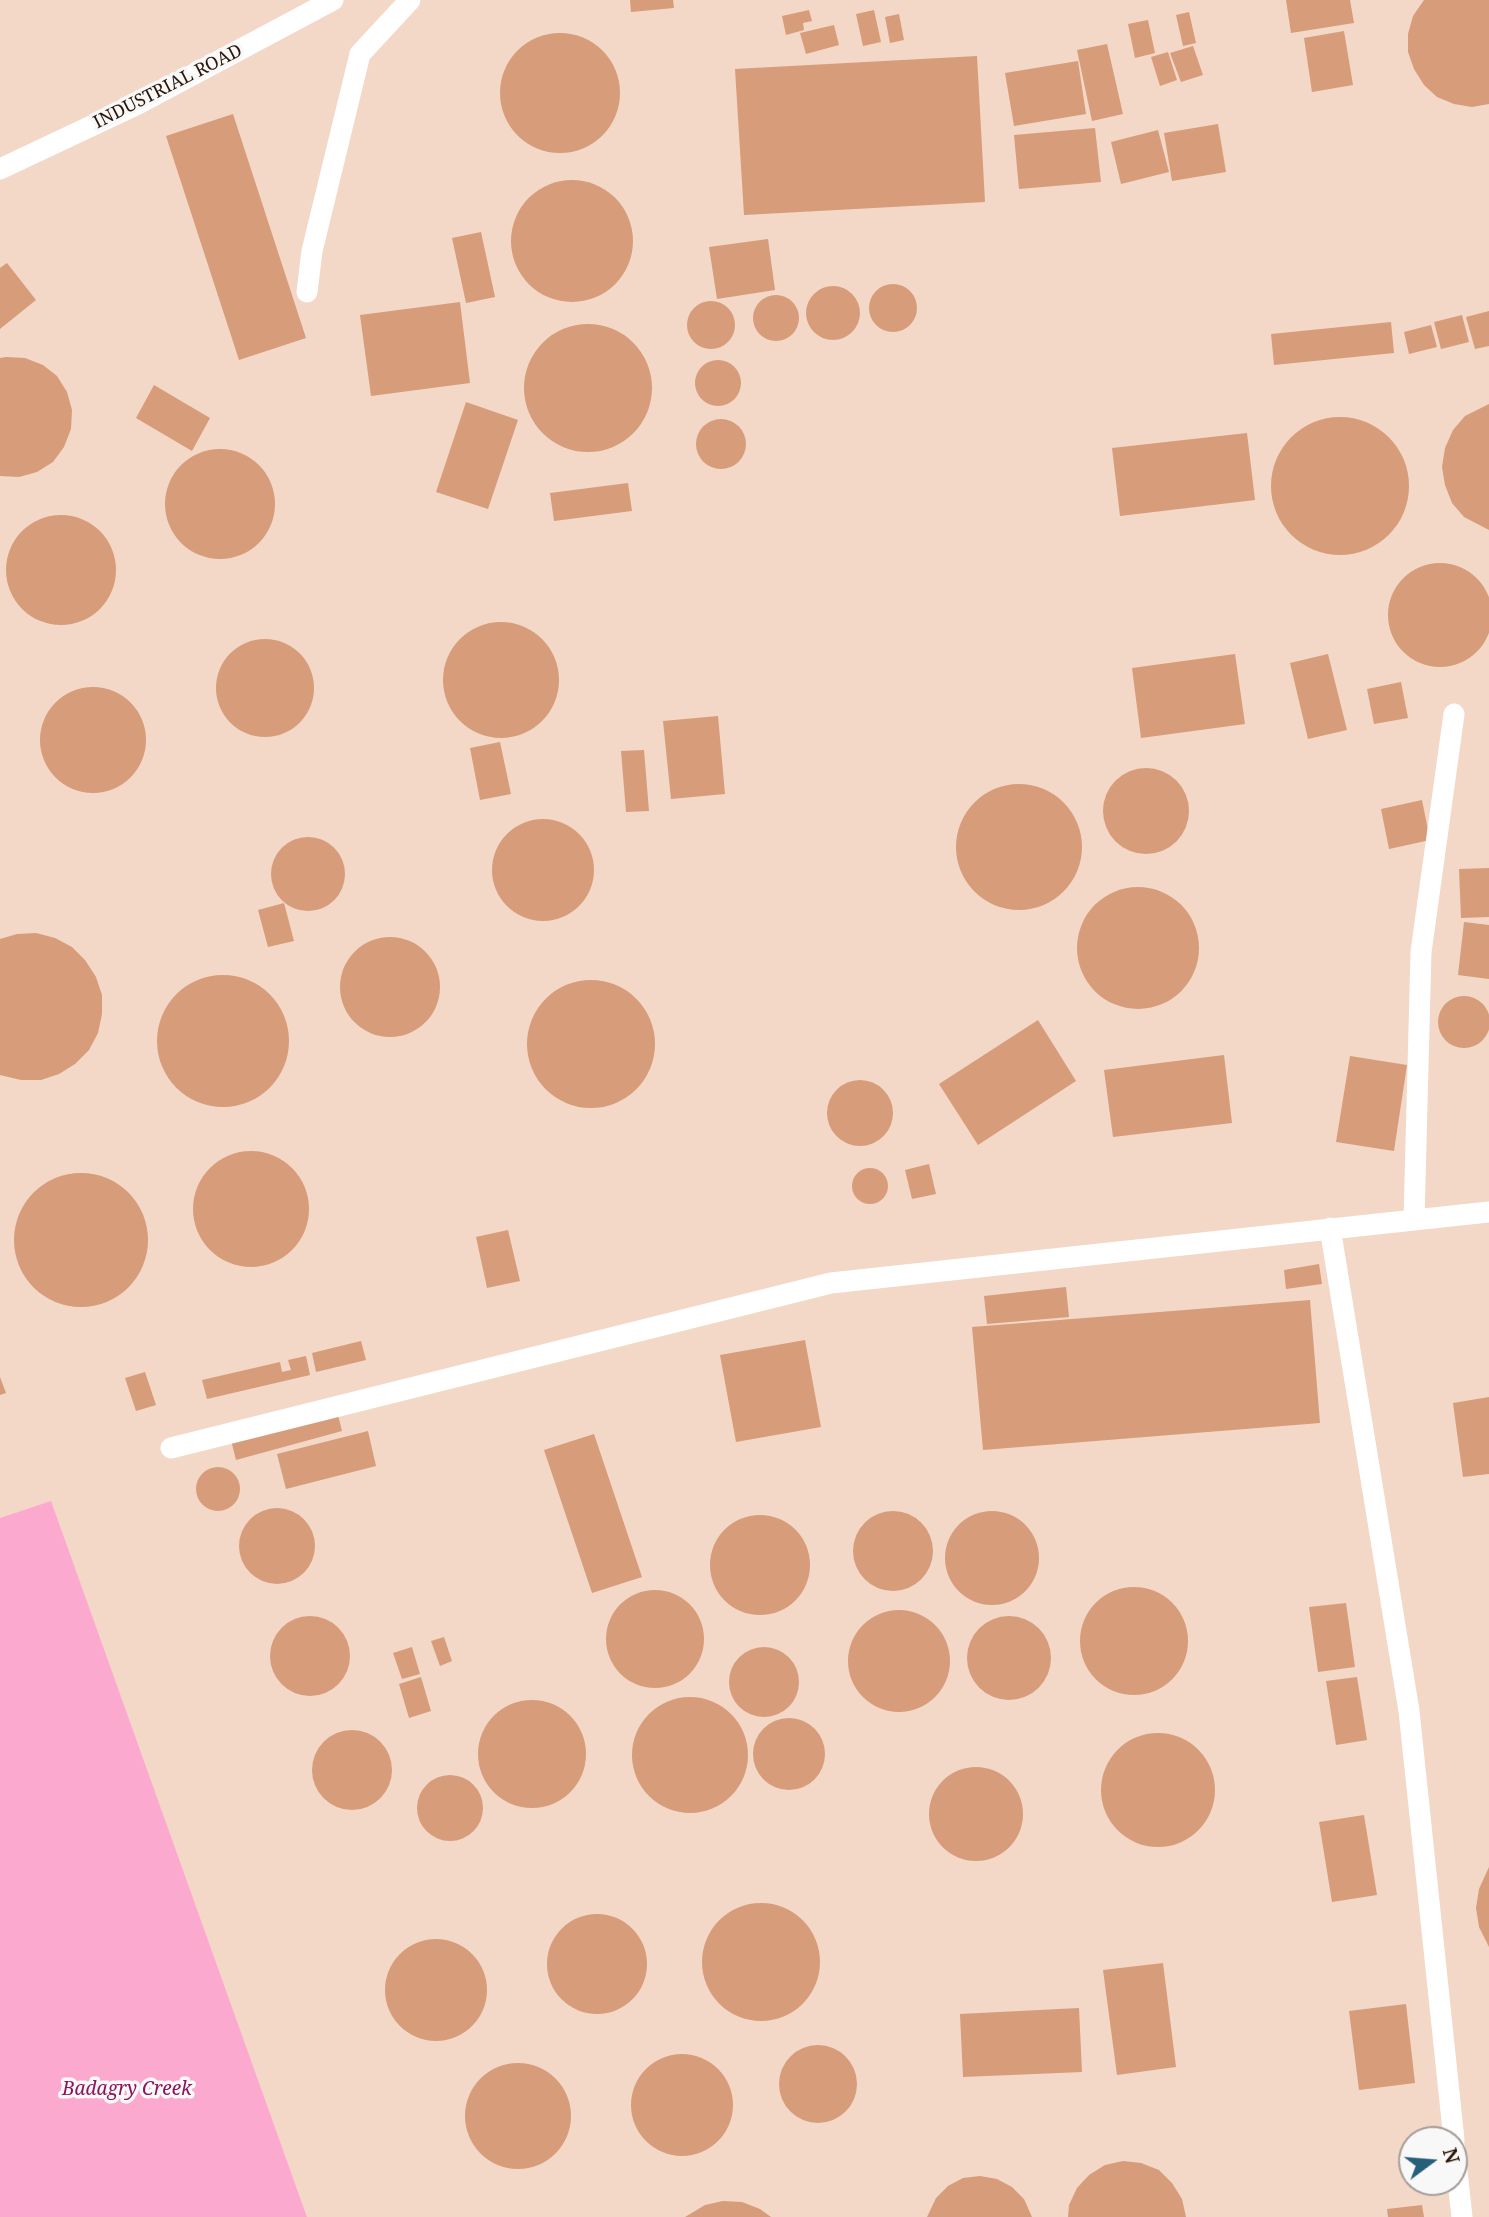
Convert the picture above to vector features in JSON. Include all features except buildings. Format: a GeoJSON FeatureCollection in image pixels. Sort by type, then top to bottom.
{"type":"FeatureCollection","features":[{"type":"Feature","properties":{"kind":"lane","name":"INDUSTRIAL ROAD"},"geometry":{"type":"LineString","coordinates":[[0,169],[138,104],[333,0]]}},
{"type":"Feature","properties":{"kind":"lane"},"geometry":{"type":"LineString","coordinates":[[307,292],[312,251],[360,54],[410,0]]}},
{"type":"Feature","properties":{"kind":"lane"},"geometry":{"type":"LineString","coordinates":[[1414,1220],[1421,952],[1454,714]]}},
{"type":"Feature","properties":{"kind":"lane"},"geometry":{"type":"LineString","coordinates":[[171,1448],[831,1283],[1489,1212]]}},
{"type":"Feature","properties":{"kind":"lane"},"geometry":{"type":"LineString","coordinates":[[1330,1228],[1409,1711],[1452,2126]]}},
{"type":"Feature","properties":{"kind":"lane"},"geometry":{"type":"LineString","coordinates":[[1460,2196],[1462,2217]]}},
{"type":"Feature","properties":{"kind":"shaded area"},"geometry":{"type":"Polygon","coordinates":[[[0,0],[1489,0],[1489,2217],[307,2217],[51,1502],[0,1518],[0,0]]]}},
{"type":"Feature","properties":{"kind":"water","name":"Badagry Creek"},"geometry":{"type":"Polygon","coordinates":[[[51,1501],[307,2217],[0,2217],[0,1518],[51,1501]]]}}]}
